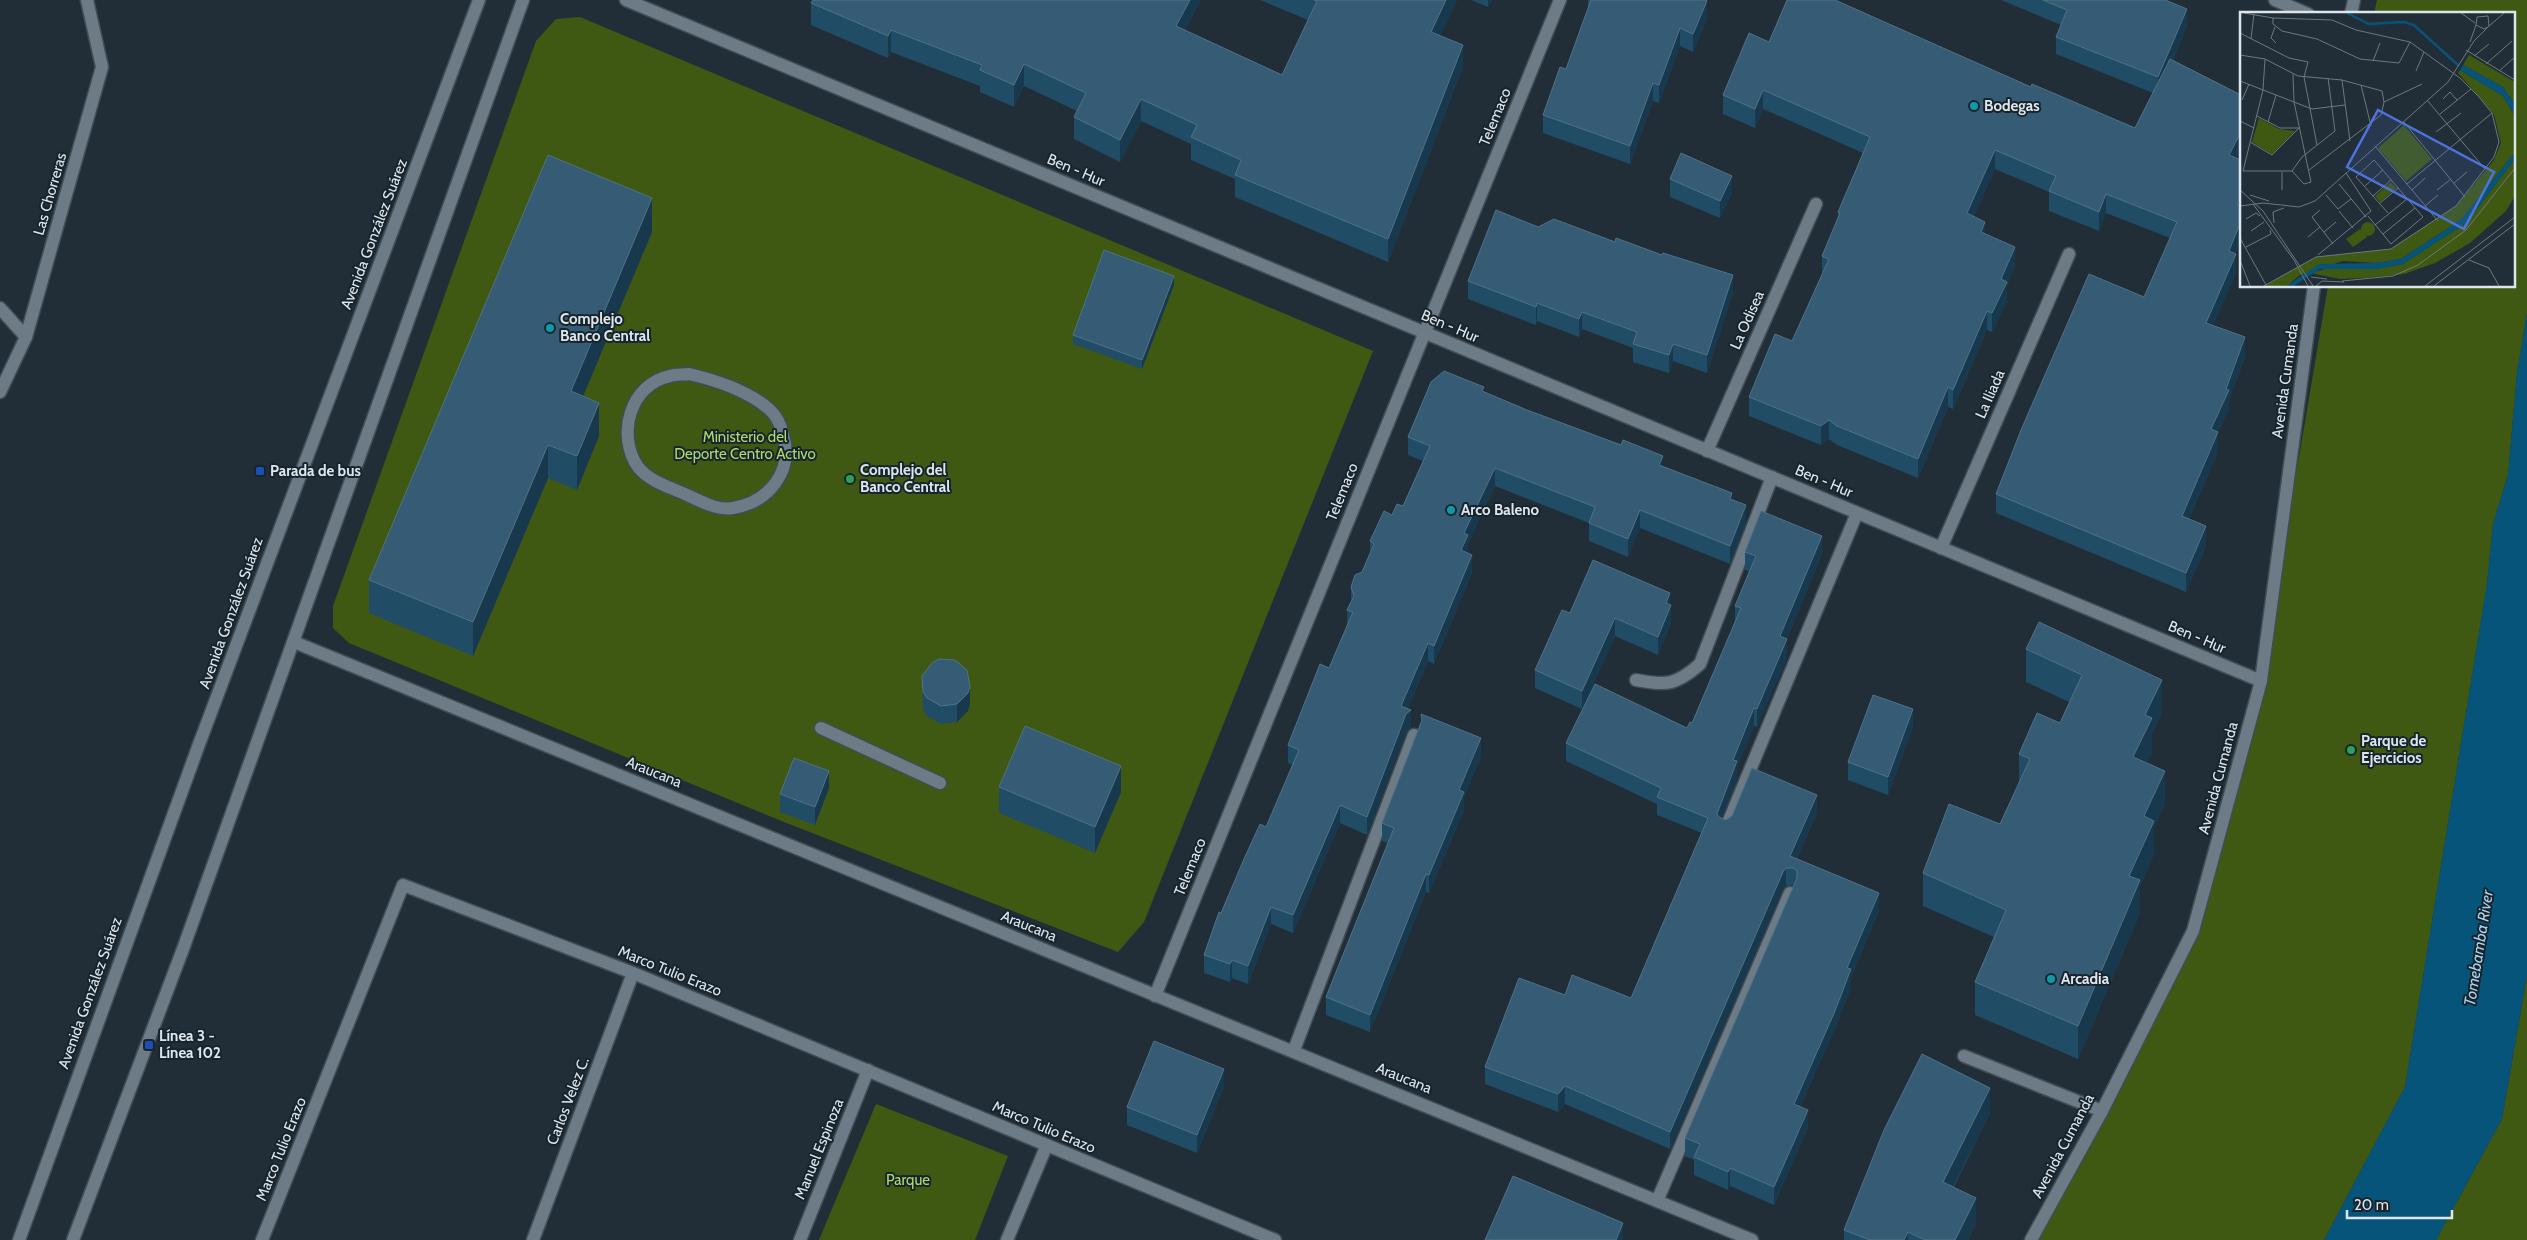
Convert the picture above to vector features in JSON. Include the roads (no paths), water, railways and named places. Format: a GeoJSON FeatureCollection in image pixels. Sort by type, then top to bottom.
{"type":"FeatureCollection","features":[{"type":"Feature","properties":{"kind":"street","name":"Las Chorreras"},"geometry":{"type":"LineString","coordinates":[[0,392],[26,337],[102,67],[87,0]]}},
{"type":"Feature","properties":{"kind":"street","name":"Avenida González Suárez"},"geometry":{"type":"LineString","coordinates":[[19,1240],[198,747],[479,0]]}},
{"type":"Feature","properties":{"kind":"street"},"geometry":{"type":"LineString","coordinates":[[73,1240],[183,949],[522,0]]}},
{"type":"Feature","properties":{"kind":"street","name":"Ben - Hur"},"geometry":{"type":"LineString","coordinates":[[626,0],[2261,681]]}},
{"type":"Feature","properties":{"kind":"street","name":"Telemaco"},"geometry":{"type":"LineString","coordinates":[[1155,996],[1560,0]]}},
{"type":"Feature","properties":{"kind":"street"},"geometry":{"type":"LineString","coordinates":[[2275,0],[2303,12]]}},
{"type":"Feature","properties":{"kind":"street","name":"La Odisea"},"geometry":{"type":"LineString","coordinates":[[1707,451],[1816,204]]}},
{"type":"Feature","properties":{"kind":"street","name":"La Iliada"},"geometry":{"type":"LineString","coordinates":[[1941,548],[2069,254]]}},
{"type":"Feature","properties":{"kind":"street","name":"Avenida Cumanda"},"geometry":{"type":"LineString","coordinates":[[2031,1240],[2102,1111],[2194,931],[2261,681],[2314,288]]}},
{"type":"Feature","properties":{"kind":"street"},"geometry":{"type":"LineString","coordinates":[[0,308],[26,337]]}},
{"type":"Feature","properties":{"kind":"street"},"geometry":{"type":"LineString","coordinates":[[689,374],[708,379],[753,398],[770,410],[781,426],[786,445],[785,464],[777,482],[764,497],[748,505],[730,509],[712,506],[696,499],[652,479],[645,473],[639,467],[630,451],[626,434],[629,416],[637,398],[652,385],[670,376],[689,374]]}},
{"type":"Feature","properties":{"kind":"street"},"geometry":{"type":"LineString","coordinates":[[1636,680],[1663,685],[1683,679],[1700,664],[1772,477]]}},
{"type":"Feature","properties":{"kind":"street"},"geometry":{"type":"LineString","coordinates":[[1725,830],[1857,513]]}},
{"type":"Feature","properties":{"kind":"street","name":"Araucana"},"geometry":{"type":"LineString","coordinates":[[294,642],[1155,996],[1294,1050],[1752,1240]]}},
{"type":"Feature","properties":{"kind":"street"},"geometry":{"type":"LineString","coordinates":[[821,728],[940,783]]}},
{"type":"Feature","properties":{"kind":"street"},"geometry":{"type":"LineString","coordinates":[[1294,1050],[1414,735]]}},
{"type":"Feature","properties":{"kind":"street","name":"Marco Tulio Erazo"},"geometry":{"type":"LineString","coordinates":[[262,1240],[403,886],[633,973],[868,1070],[1046,1147],[1275,1240]]}},
{"type":"Feature","properties":{"kind":"street"},"geometry":{"type":"LineString","coordinates":[[1657,1201],[1790,894]]}},
{"type":"Feature","properties":{"kind":"street","name":"Carlos Velez C."},"geometry":{"type":"LineString","coordinates":[[533,1240],[633,973]]}},
{"type":"Feature","properties":{"kind":"street"},"geometry":{"type":"LineString","coordinates":[[1964,1056],[2102,1111]]}},
{"type":"Feature","properties":{"kind":"street","name":"Manuel Espinoza"},"geometry":{"type":"LineString","coordinates":[[800,1240],[868,1070]]}},
{"type":"Feature","properties":{"kind":"street"},"geometry":{"type":"LineString","coordinates":[[1007,1240],[1046,1147]]}},
{"type":"Feature","properties":{"kind":"water","name":"Tomebamba River"},"geometry":{"type":"Polygon","coordinates":[[[2527,313],[2527,976],[2502,1119],[2436,1240],[2324,1240],[2405,1087],[2487,584],[2493,524],[2508,475],[2517,373],[2527,313]]]}},
{"type":"Feature","properties":{"kind":"place","name":"Bodegas"},"geometry":{"type":"Point","coordinates":[1974,106]}},
{"type":"Feature","properties":{"kind":"place","name":"Complejo Banco Central"},"geometry":{"type":"Point","coordinates":[550,328]}},
{"type":"Feature","properties":{"kind":"place","name":"Parada de bus"},"geometry":{"type":"Point","coordinates":[260,471]}},
{"type":"Feature","properties":{"kind":"place","name":"Complejo del Banco Central"},"geometry":{"type":"Point","coordinates":[850,479]}},
{"type":"Feature","properties":{"kind":"place","name":"Arco Baleno"},"geometry":{"type":"Point","coordinates":[1451,510]}},
{"type":"Feature","properties":{"kind":"place","name":"Parque de Ejercicios"},"geometry":{"type":"Point","coordinates":[2351,750]}},
{"type":"Feature","properties":{"kind":"place","name":"Arcadia"},"geometry":{"type":"Point","coordinates":[2051,979]}},
{"type":"Feature","properties":{"kind":"place","name":"Línea 3 - Línea 102"},"geometry":{"type":"Point","coordinates":[149,1045]}},
{"type":"Feature","properties":{"kind":"park label","name":"Ministerio del Deporte Centro Activo"},"geometry":{"type":"Point","coordinates":[745,446]}},
{"type":"Feature","properties":{"kind":"park label","name":"Parque"},"geometry":{"type":"Point","coordinates":[908,1180]}}]}
